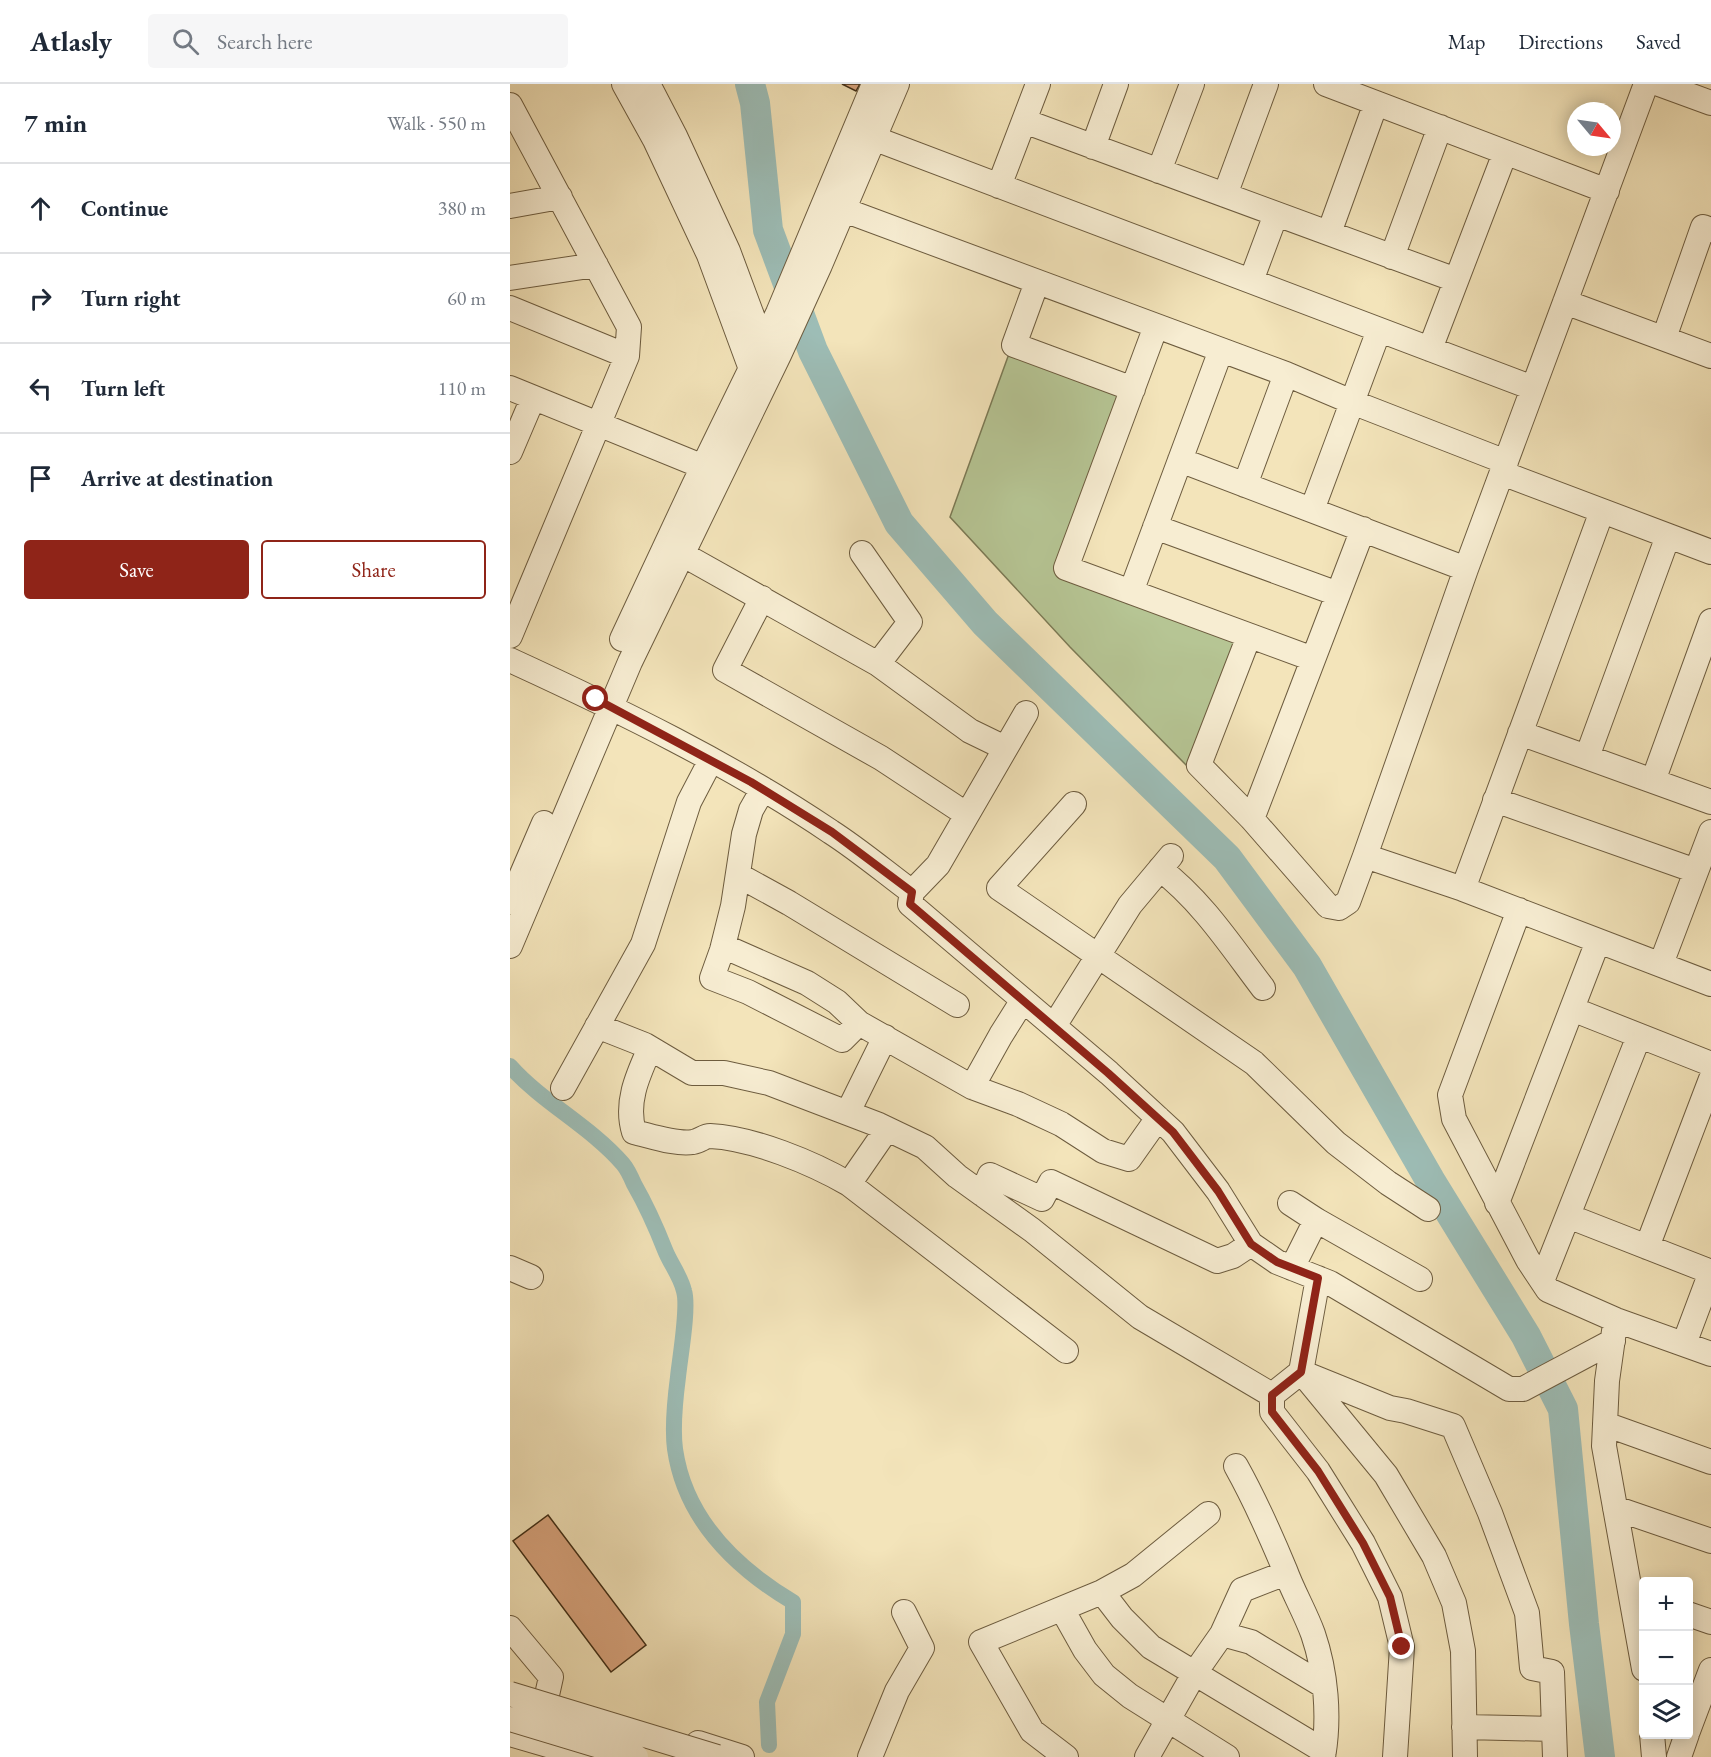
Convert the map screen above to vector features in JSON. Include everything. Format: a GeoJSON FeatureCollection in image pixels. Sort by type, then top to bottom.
{"type":"FeatureCollection","features":[{"type":"Feature","properties":{"kind":"street"},"geometry":{"type":"LineString","coordinates":[[624,84],[655,140],[760,371]]}},
{"type":"Feature","properties":{"kind":"street"},"geometry":{"type":"LineString","coordinates":[[648,84],[774,344]]}},
{"type":"Feature","properties":{"kind":"street"},"geometry":{"type":"LineString","coordinates":[[510,902],[760,371],[820,265],[844,210],[864,134],[874,84]]}},
{"type":"Feature","properties":{"kind":"street"},"geometry":{"type":"LineString","coordinates":[[774,344],[778,313],[809,242],[864,134],[897,84]]}},
{"type":"Feature","properties":{"kind":"street"},"geometry":{"type":"LineString","coordinates":[[999,186],[1038,84]]}},
{"type":"Feature","properties":{"kind":"street"},"geometry":{"type":"LineString","coordinates":[[1094,147],[1116,84]]}},
{"type":"Feature","properties":{"kind":"street"},"geometry":{"type":"LineString","coordinates":[[1159,171],[1192,84]]}},
{"type":"Feature","properties":{"kind":"street"},"geometry":{"type":"LineString","coordinates":[[1225,195],[1266,84]]}},
{"type":"Feature","properties":{"kind":"street"},"geometry":{"type":"LineString","coordinates":[[1326,84],[1607,191]]}},
{"type":"Feature","properties":{"kind":"street"},"geometry":{"type":"LineString","coordinates":[[1249,636],[1199,765],[1252,819],[1328,906],[1339,908],[1348,902],[1466,569],[1607,191],[1658,84],[1711,104]]}},
{"type":"Feature","properties":{"kind":"street"},"geometry":{"type":"LineString","coordinates":[[1329,233],[1376,103]]}},
{"type":"Feature","properties":{"kind":"street"},"geometry":{"type":"LineString","coordinates":[[510,105],[518,136],[560,197],[629,327],[627,356],[597,423],[510,636]]}},
{"type":"Feature","properties":{"kind":"street"},"geometry":{"type":"LineString","coordinates":[[1024,121],[1456,280]]}},
{"type":"Feature","properties":{"kind":"street"},"geometry":{"type":"LineString","coordinates":[[1392,257],[1440,128]]}},
{"type":"Feature","properties":{"kind":"street"},"geometry":{"type":"LineString","coordinates":[[864,134],[1533,388]]}},
{"type":"Feature","properties":{"kind":"street"},"geometry":{"type":"LineString","coordinates":[[1430,349],[1505,153]]}},
{"type":"Feature","properties":{"kind":"street"},"geometry":{"type":"LineString","coordinates":[[510,206],[560,197]]}},
{"type":"Feature","properties":{"kind":"street"},"geometry":{"type":"LineString","coordinates":[[844,210],[1286,374],[1602,511],[1711,552]]}},
{"type":"Feature","properties":{"kind":"street"},"geometry":{"type":"LineString","coordinates":[[1251,281],[1276,214]]}},
{"type":"Feature","properties":{"kind":"street"},"geometry":{"type":"LineString","coordinates":[[1664,338],[1703,227],[1711,230]]}},
{"type":"Feature","properties":{"kind":"street"},"geometry":{"type":"LineString","coordinates":[[510,278],[596,265]]}},
{"type":"Feature","properties":{"kind":"street"},"geometry":{"type":"LineString","coordinates":[[1037,282],[1014,345],[1133,389]]}},
{"type":"Feature","properties":{"kind":"street"},"geometry":{"type":"LineString","coordinates":[[1565,302],[1711,356]]}},
{"type":"Feature","properties":{"kind":"street"},"geometry":{"type":"LineString","coordinates":[[510,308],[627,356]]}},
{"type":"Feature","properties":{"kind":"street"},"geometry":{"type":"LineString","coordinates":[[1156,326],[1066,568],[1313,659]]}},
{"type":"Feature","properties":{"kind":"street"},"geometry":{"type":"LineString","coordinates":[[1312,510],[1379,330]]}},
{"type":"Feature","properties":{"kind":"street"},"geometry":{"type":"LineString","coordinates":[[1131,592],[1221,350]]}},
{"type":"Feature","properties":{"kind":"street"},"geometry":{"type":"LineString","coordinates":[[1245,485],[1286,374]]}},
{"type":"Feature","properties":{"kind":"street"},"geometry":{"type":"LineString","coordinates":[[510,388],[712,470]]}},
{"type":"Feature","properties":{"kind":"street"},"geometry":{"type":"LineString","coordinates":[[510,452],[534,398]]}},
{"type":"Feature","properties":{"kind":"street"},"geometry":{"type":"LineString","coordinates":[[1180,460],[1466,569]]}},
{"type":"Feature","properties":{"kind":"street"},"geometry":{"type":"LineString","coordinates":[[510,946],[603,703],[630,662],[682,554],[712,470]]}},
{"type":"Feature","properties":{"kind":"street"},"geometry":{"type":"LineString","coordinates":[[1462,889],[1602,511]]}},
{"type":"Feature","properties":{"kind":"street"},"geometry":{"type":"LineString","coordinates":[[1155,527],[1338,594]]}},
{"type":"Feature","properties":{"kind":"street"},"geometry":{"type":"LineString","coordinates":[[1252,819],[1363,530]]}},
{"type":"Feature","properties":{"kind":"street"},"geometry":{"type":"LineString","coordinates":[[1587,757],[1668,536]]}},
{"type":"Feature","properties":{"kind":"street"},"geometry":{"type":"LineString","coordinates":[[862,553],[910,622],[878,664]]}},
{"type":"Feature","properties":{"kind":"street"},"geometry":{"type":"LineString","coordinates":[[682,554],[878,664],[970,731],[1005,748]]}},
{"type":"Feature","properties":{"kind":"street"},"geometry":{"type":"LineString","coordinates":[[762,598],[725,670],[881,758],[966,814]]}},
{"type":"Feature","properties":{"kind":"street"},"geometry":{"type":"LineString","coordinates":[[1653,781],[1711,621]]}},
{"type":"Feature","properties":{"kind":"street"},"geometry":{"type":"LineString","coordinates":[[510,660],[603,703],[763,789],[832,832],[912,892]]}},
{"type":"Feature","properties":{"kind":"street"},"geometry":{"type":"LineString","coordinates":[[1026,713],[938,865],[912,892],[910,904],[1054,1026],[1173,1132],[1218,1191],[1251,1244],[1277,1262],[1330,1283],[1509,1389],[1523,1389],[1589,1353],[1614,1331]]}},
{"type":"Feature","properties":{"kind":"street"},"geometry":{"type":"LineString","coordinates":[[1520,733],[1711,802]]}},
{"type":"Feature","properties":{"kind":"street"},"geometry":{"type":"LineString","coordinates":[[562,1088],[643,944],[688,802],[711,760]]}},
{"type":"Feature","properties":{"kind":"street"},"geometry":{"type":"LineString","coordinates":[[763,789],[751,810],[744,834],[723,946],[712,978],[748,992],[842,1040],[859,1023]]}},
{"type":"Feature","properties":{"kind":"street"},"geometry":{"type":"LineString","coordinates":[[1495,800],[1696,871]]}},
{"type":"Feature","properties":{"kind":"street"},"geometry":{"type":"LineString","coordinates":[[1074,804],[999,888],[1254,1063],[1336,1143],[1388,1183],[1428,1209]]}},
{"type":"Feature","properties":{"kind":"street"},"geometry":{"type":"LineString","coordinates":[[1661,964],[1711,832]]}},
{"type":"Feature","properties":{"kind":"street"},"geometry":{"type":"LineString","coordinates":[[1365,856],[1519,910],[1711,984]]}},
{"type":"Feature","properties":{"kind":"street"},"geometry":{"type":"LineString","coordinates":[[1054,1026],[1130,905],[1166,862],[1181,885],[1198,903],[1263,988]]}},
{"type":"Feature","properties":{"kind":"street"},"geometry":{"type":"LineString","coordinates":[[738,875],[789,903],[957,1005]]}},
{"type":"Feature","properties":{"kind":"street"},"geometry":{"type":"LineString","coordinates":[[1519,910],[1450,1095],[1454,1119],[1528,1260],[1548,1290],[1614,1331],[1684,1344],[1711,1354]]}},
{"type":"Feature","properties":{"kind":"street"},"geometry":{"type":"LineString","coordinates":[[1497,1203],[1598,941]]}},
{"type":"Feature","properties":{"kind":"street"},"geometry":{"type":"LineString","coordinates":[[723,946],[807,983],[837,1002],[859,1023],[972,1087],[1018,1104],[1061,1124],[1103,1151],[1129,1158],[1158,1118]]}},
{"type":"Feature","properties":{"kind":"street"},"geometry":{"type":"LineString","coordinates":[[972,1087],[1023,1000]]}},
{"type":"Feature","properties":{"kind":"street"},"geometry":{"type":"LineString","coordinates":[[1572,1009],[1711,1065]]}},
{"type":"Feature","properties":{"kind":"street"},"geometry":{"type":"LineString","coordinates":[[597,1026],[650,1048],[692,1073],[724,1073],[769,1083],[848,1112],[925,1147],[957,1176],[1032,1230],[1140,1317],[1272,1395]]}},
{"type":"Feature","properties":{"kind":"street"},"geometry":{"type":"LineString","coordinates":[[1542,1281],[1639,1036]]}},
{"type":"Feature","properties":{"kind":"street"},"geometry":{"type":"LineString","coordinates":[[848,1112],[885,1037]]}},
{"type":"Feature","properties":{"kind":"street"},"geometry":{"type":"LineString","coordinates":[[650,1048],[633,1087],[632,1124],[634,1132],[668,1141],[694,1142],[708,1136],[761,1145],[827,1171],[849,1184],[1066,1351]]}},
{"type":"Feature","properties":{"kind":"street"},"geometry":{"type":"LineString","coordinates":[[1647,1247],[1711,1079]]}},
{"type":"Feature","properties":{"kind":"street"},"geometry":{"type":"LineString","coordinates":[[849,1184],[887,1129]]}},
{"type":"Feature","properties":{"kind":"street"},"geometry":{"type":"LineString","coordinates":[[982,1194],[990,1175],[1042,1199],[1051,1182],[1217,1261],[1233,1256],[1251,1244]]}},
{"type":"Feature","properties":{"kind":"street"},"geometry":{"type":"LineString","coordinates":[[1290,1203],[1420,1279]]}},
{"type":"Feature","properties":{"kind":"street"},"geometry":{"type":"LineString","coordinates":[[1568,1216],[1711,1272],[1684,1344]]}},
{"type":"Feature","properties":{"kind":"street"},"geometry":{"type":"LineString","coordinates":[[1292,1268],[1316,1220]]}},
{"type":"Feature","properties":{"kind":"street"},"geometry":{"type":"LineString","coordinates":[[1272,1395],[1301,1372],[1318,1278]]}},
{"type":"Feature","properties":{"kind":"street"},"geometry":{"type":"LineString","coordinates":[[1614,1331],[1607,1381],[1604,1446],[1615,1508],[1637,1597],[1640,1631]]}},
{"type":"Feature","properties":{"kind":"street"},"geometry":{"type":"LineString","coordinates":[[1301,1372],[1386,1475],[1434,1556],[1454,1603],[1463,1651],[1465,1757]]}},
{"type":"Feature","properties":{"kind":"street"},"geometry":{"type":"LineString","coordinates":[[1301,1372],[1390,1408],[1453,1426],[1490,1513],[1527,1613],[1532,1668],[1552,1672],[1555,1757]]}},
{"type":"Feature","properties":{"kind":"street"},"geometry":{"type":"LineString","coordinates":[[1272,1395],[1272,1412],[1318,1471],[1363,1543],[1390,1597],[1402,1647],[1395,1757]]}},
{"type":"Feature","properties":{"kind":"street"},"geometry":{"type":"LineString","coordinates":[[1605,1424],[1711,1462]]}},
{"type":"Feature","properties":{"kind":"street"},"geometry":{"type":"LineString","coordinates":[[1236,1466],[1252,1494],[1313,1634],[1321,1661],[1324,1686],[1324,1754]]}},
{"type":"Feature","properties":{"kind":"street"},"geometry":{"type":"LineString","coordinates":[[1615,1508],[1711,1541]]}},
{"type":"Feature","properties":{"kind":"street"},"geometry":{"type":"LineString","coordinates":[[1066,1757],[1032,1731],[981,1642],[1102,1592],[1133,1575],[1208,1515]]}},
{"type":"Feature","properties":{"kind":"street"},"geometry":{"type":"LineString","coordinates":[[1147,1757],[1194,1674],[1222,1634],[1242,1590],[1286,1573]]}},
{"type":"Feature","properties":{"kind":"street"},"geometry":{"type":"LineString","coordinates":[[1102,1592],[1122,1618],[1151,1647],[1324,1754]]}},
{"type":"Feature","properties":{"kind":"street"},"geometry":{"type":"LineString","coordinates":[[1062,1609],[1085,1650],[1104,1675],[1130,1696],[1227,1757]]}},
{"type":"Feature","properties":{"kind":"street"},"geometry":{"type":"LineString","coordinates":[[870,1757],[897,1691],[922,1648],[904,1612]]}},
{"type":"Feature","properties":{"kind":"street"},"geometry":{"type":"LineString","coordinates":[[1693,1615],[1711,1622]]}},
{"type":"Feature","properties":{"kind":"street"},"geometry":{"type":"LineString","coordinates":[[510,1628],[551,1677],[547,1695]]}},
{"type":"Feature","properties":{"kind":"street"},"geometry":{"type":"LineString","coordinates":[[1222,1634],[1251,1641],[1324,1686]]}},
{"type":"Feature","properties":{"kind":"street"},"geometry":{"type":"LineString","coordinates":[[1693,1719],[1711,1670]]}},
{"type":"Feature","properties":{"kind":"street"},"geometry":{"type":"LineString","coordinates":[[510,1683],[742,1757]]}},
{"type":"Feature","properties":{"kind":"street"},"geometry":{"type":"LineString","coordinates":[[510,1694],[717,1757]]}},
{"type":"Feature","properties":{"kind":"street"},"geometry":{"type":"LineString","coordinates":[[510,1719],[636,1757]]}},
{"type":"Feature","properties":{"kind":"street"},"geometry":{"type":"LineString","coordinates":[[625,1757],[637,1724]]}},
{"type":"Feature","properties":{"kind":"street"},"geometry":{"type":"LineString","coordinates":[[1464,1727],[1554,1729]]}},
{"type":"Feature","properties":{"kind":"street"},"geometry":{"type":"LineString","coordinates":[[510,1734],[589,1757]]}},
{"type":"Feature","properties":{"kind":"street"},"geometry":{"type":"LineString","coordinates":[[1652,1739],[1654,1757]]}},
{"type":"Feature","properties":{"kind":"street"},"geometry":{"type":"LineString","coordinates":[[1679,1757],[1685,1739]]}},
{"type":"Feature","properties":{"kind":"green space"},"geometry":{"type":"Polygon","coordinates":[[[1010,351],[1125,392],[1057,573],[1236,641],[1188,767],[1070,647],[950,517],[1010,351]]]}},
{"type":"Feature","properties":{"kind":"building"},"geometry":{"type":"Polygon","coordinates":[[[842,84],[860,84],[856,91],[842,84]]]}},
{"type":"Feature","properties":{"kind":"building"},"geometry":{"type":"Polygon","coordinates":[[[548,1515],[646,1645],[611,1672],[513,1541],[548,1515]]]}},
{"type":"Feature","properties":{"kind":"waterway"},"geometry":{"type":"LineString","coordinates":[[750,84],[755,103],[768,230],[813,351],[899,523],[985,623],[1227,858],[1307,966],[1430,1180],[1526,1336],[1563,1409],[1584,1624],[1600,1757]]}},
{"type":"Feature","properties":{"kind":"waterway"},"geometry":{"type":"LineString","coordinates":[[510,1066],[537,1092],[610,1150],[623,1164],[647,1208],[683,1286],[685,1320],[674,1422],[675,1449],[681,1474],[690,1498],[716,1539],[752,1574],[793,1602],[793,1634],[767,1702],[769,1745]]}},
{"type":"Feature","properties":{"kind":"route"},"geometry":{"type":"LineString","coordinates":[[596,699],[751,782],[832,832],[912,892],[910,904],[1108,1073],[1173,1132],[1218,1191],[1251,1244],[1277,1262],[1318,1278],[1301,1372],[1272,1395],[1272,1412],[1318,1471],[1363,1543],[1390,1597],[1402,1647]]}}]}
